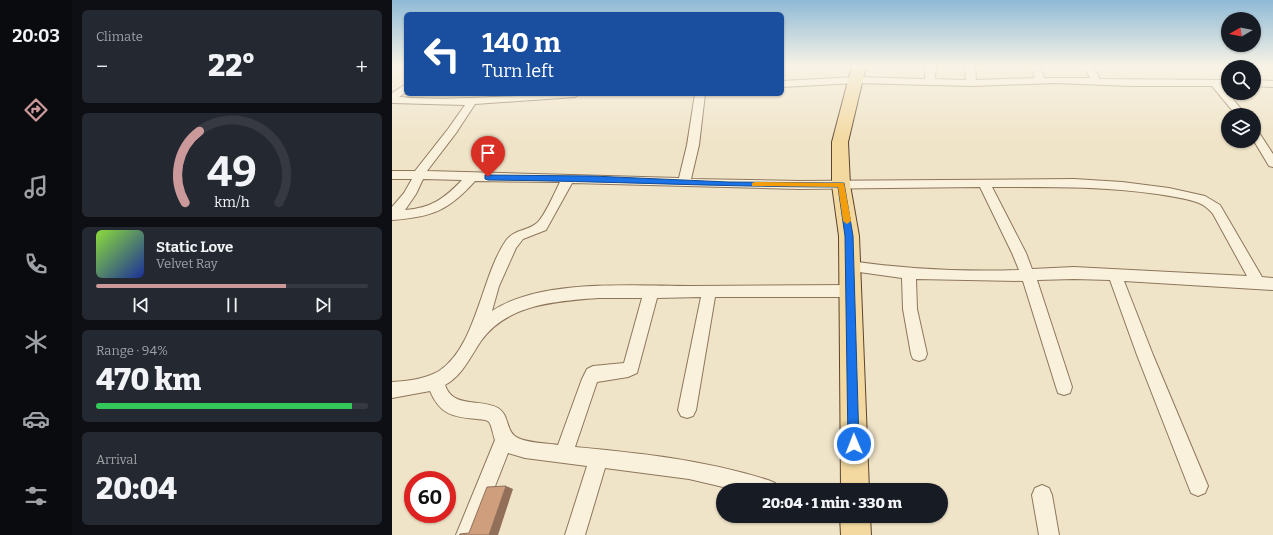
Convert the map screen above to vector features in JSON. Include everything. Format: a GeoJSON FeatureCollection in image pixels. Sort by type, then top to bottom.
{"type":"FeatureCollection","features":[{"type":"Feature","properties":{"kind":"main road"},"geometry":{"type":"LineString","coordinates":[[853,91],[840,142],[841,185],[849,236],[855,483]]}},
{"type":"Feature","properties":{"kind":"street"},"geometry":{"type":"LineString","coordinates":[[392,99],[401,91]]}},
{"type":"Feature","properties":{"kind":"street"},"geometry":{"type":"LineString","coordinates":[[1221,91],[1235,108]]}},
{"type":"Feature","properties":{"kind":"street"},"geometry":{"type":"LineString","coordinates":[[392,99],[405,102],[472,101],[546,96]]}},
{"type":"Feature","properties":{"kind":"street"},"geometry":{"type":"LineString","coordinates":[[684,182],[693,145],[700,96]]}},
{"type":"Feature","properties":{"kind":"street"},"geometry":{"type":"LineString","coordinates":[[392,215],[411,193],[417,182],[419,174],[452,131],[472,101]]}},
{"type":"Feature","properties":{"kind":"street"},"geometry":{"type":"LineString","coordinates":[[1261,144],[1273,163]]}},
{"type":"Feature","properties":{"kind":"street"},"geometry":{"type":"LineString","coordinates":[[392,176],[419,174],[472,177],[841,185],[1064,182],[1130,186],[1203,199],[1212,205],[1218,211],[1258,282]]}},
{"type":"Feature","properties":{"kind":"street"},"geometry":{"type":"LineString","coordinates":[[392,215],[422,212],[436,208],[472,177]]}},
{"type":"Feature","properties":{"kind":"street"},"geometry":{"type":"LineString","coordinates":[[477,333],[490,292],[510,245],[518,236],[541,227],[568,178]]}},
{"type":"Feature","properties":{"kind":"street"},"geometry":{"type":"LineString","coordinates":[[984,183],[1019,253],[1038,302],[1064,386]]}},
{"type":"Feature","properties":{"kind":"street"},"geometry":{"type":"LineString","coordinates":[[850,266],[909,273],[1028,276],[1074,273],[1273,284]]}},
{"type":"Feature","properties":{"kind":"street"},"geometry":{"type":"LineString","coordinates":[[909,273],[910,309],[919,354]]}},
{"type":"Feature","properties":{"kind":"street"},"geometry":{"type":"LineString","coordinates":[[1115,275],[1145,355],[1198,486]]}},
{"type":"Feature","properties":{"kind":"street"},"geometry":{"type":"LineString","coordinates":[[392,390],[436,381],[447,375],[457,365],[477,333],[489,321],[502,313],[540,299],[575,293],[850,291]]}},
{"type":"Feature","properties":{"kind":"street"},"geometry":{"type":"LineString","coordinates":[[563,455],[593,374],[628,370],[631,368],[651,292]]}},
{"type":"Feature","properties":{"kind":"street"},"geometry":{"type":"LineString","coordinates":[[687,410],[709,292]]}},
{"type":"Feature","properties":{"kind":"street"},"geometry":{"type":"LineString","coordinates":[[436,381],[443,401],[449,405],[492,414],[497,419],[500,434],[504,440],[516,447],[563,455],[663,465],[702,471],[748,483]]}},
{"type":"Feature","properties":{"kind":"street"},"geometry":{"type":"LineString","coordinates":[[466,535],[504,440]]}},
{"type":"Feature","properties":{"kind":"street"},"geometry":{"type":"LineString","coordinates":[[575,535],[599,458]]}},
{"type":"Feature","properties":{"kind":"street"},"geometry":{"type":"LineString","coordinates":[[1042,495],[1049,535]]}},
{"type":"Feature","properties":{"kind":"building"},"geometry":{"type":"Polygon","coordinates":[[[506,486],[489,535],[459,535],[469,533],[487,487],[506,486]]]}},
{"type":"Feature","properties":{"kind":"slow traffic"},"geometry":{"type":"LineString","coordinates":[[755,184],[841,185],[847,221]]}},
{"type":"Feature","properties":{"kind":"route"},"geometry":{"type":"LineString","coordinates":[[488,177],[592,178],[728,184],[841,185],[846,209],[849,236],[854,444]]}}]}
